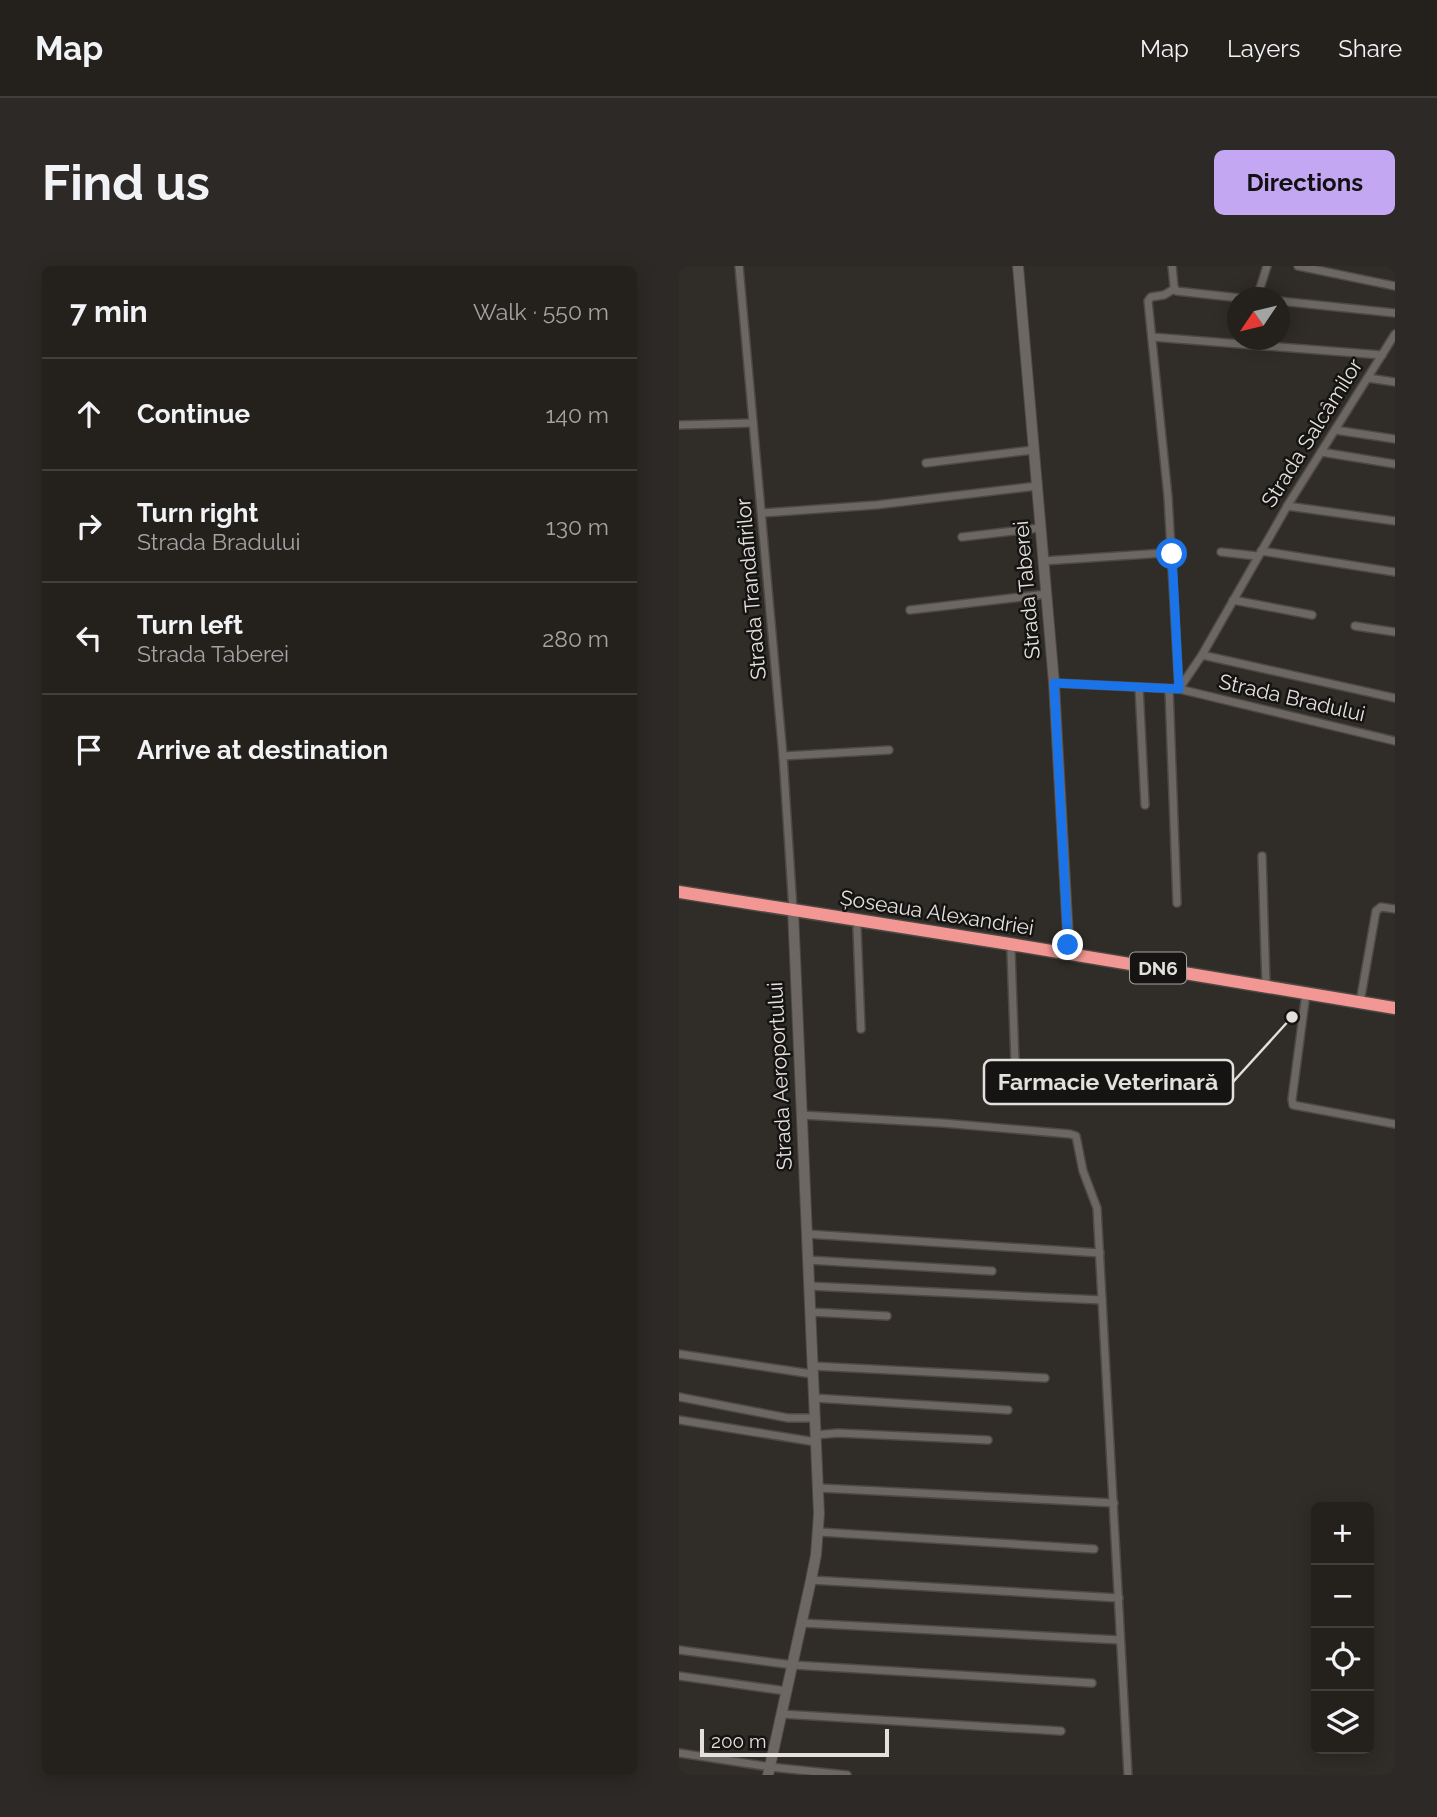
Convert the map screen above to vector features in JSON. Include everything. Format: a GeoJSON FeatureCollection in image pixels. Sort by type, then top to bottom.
{"type":"FeatureCollection","features":[{"type":"Feature","properties":{"kind":"highway","name":"Șoseaua Alexandriei"},"geometry":{"type":"LineString","coordinates":[[679,892],[857,928],[1395,1014]]}},
{"type":"Feature","properties":{"kind":"highway","name":"Șoseaua Alexandriei"},"geometry":{"type":"LineString","coordinates":[[679,899],[1069,954],[1395,1009]]}},
{"type":"Feature","properties":{"kind":"street","name":"Strada Trandafirilor"},"geometry":{"type":"LineString","coordinates":[[739,266],[783,756],[792,913]]}},
{"type":"Feature","properties":{"kind":"street","name":"Strada Taberei"},"geometry":{"type":"LineString","coordinates":[[1018,266],[1054,683],[1069,954]]}},
{"type":"Feature","properties":{"kind":"street"},"geometry":{"type":"LineString","coordinates":[[1172,266],[1174,289]]}},
{"type":"Feature","properties":{"kind":"street"},"geometry":{"type":"LineString","coordinates":[[1260,287],[1267,266]]}},
{"type":"Feature","properties":{"kind":"street"},"geometry":{"type":"LineString","coordinates":[[1298,266],[1395,286]]}},
{"type":"Feature","properties":{"kind":"street"},"geometry":{"type":"LineString","coordinates":[[1174,289],[1180,293],[1227,297]]}},
{"type":"Feature","properties":{"kind":"street"},"geometry":{"type":"LineString","coordinates":[[1174,289],[1149,299],[1168,497],[1179,689]]}},
{"type":"Feature","properties":{"kind":"street"},"geometry":{"type":"LineString","coordinates":[[1290,302],[1395,313]]}},
{"type":"Feature","properties":{"kind":"street","name":"Strada Salcâmilor"},"geometry":{"type":"LineString","coordinates":[[1179,689],[1202,655],[1287,506],[1395,335]]}},
{"type":"Feature","properties":{"kind":"street"},"geometry":{"type":"LineString","coordinates":[[1152,337],[1382,355]]}},
{"type":"Feature","properties":{"kind":"street"},"geometry":{"type":"LineString","coordinates":[[1368,378],[1395,382]]}},
{"type":"Feature","properties":{"kind":"street"},"geometry":{"type":"LineString","coordinates":[[679,425],[753,423]]}},
{"type":"Feature","properties":{"kind":"street"},"geometry":{"type":"LineString","coordinates":[[1335,430],[1395,439]]}},
{"type":"Feature","properties":{"kind":"street"},"geometry":{"type":"LineString","coordinates":[[926,463],[1034,450]]}},
{"type":"Feature","properties":{"kind":"street"},"geometry":{"type":"LineString","coordinates":[[1321,452],[1395,464]]}},
{"type":"Feature","properties":{"kind":"street"},"geometry":{"type":"LineString","coordinates":[[762,513],[876,505],[1037,486]]}},
{"type":"Feature","properties":{"kind":"street"},"geometry":{"type":"LineString","coordinates":[[1287,506],[1395,521]]}},
{"type":"Feature","properties":{"kind":"street"},"geometry":{"type":"LineString","coordinates":[[962,537],[1040,528]]}},
{"type":"Feature","properties":{"kind":"street"},"geometry":{"type":"LineString","coordinates":[[1221,552],[1259,553],[1395,572]]}},
{"type":"Feature","properties":{"kind":"street"},"geometry":{"type":"LineString","coordinates":[[1043,561],[1164,553]]}},
{"type":"Feature","properties":{"kind":"street"},"geometry":{"type":"LineString","coordinates":[[921,604],[1046,591]]}},
{"type":"Feature","properties":{"kind":"street"},"geometry":{"type":"LineString","coordinates":[[910,610],[1046,591]]}},
{"type":"Feature","properties":{"kind":"street"},"geometry":{"type":"LineString","coordinates":[[1233,600],[1312,615]]}},
{"type":"Feature","properties":{"kind":"street"},"geometry":{"type":"LineString","coordinates":[[1355,626],[1395,632]]}},
{"type":"Feature","properties":{"kind":"street"},"geometry":{"type":"LineString","coordinates":[[1202,655],[1395,698]]}},
{"type":"Feature","properties":{"kind":"street","name":"Strada Bradului"},"geometry":{"type":"LineString","coordinates":[[1054,683],[1179,689],[1395,741]]}},
{"type":"Feature","properties":{"kind":"street"},"geometry":{"type":"LineString","coordinates":[[1139,687],[1145,805]]}},
{"type":"Feature","properties":{"kind":"street"},"geometry":{"type":"LineString","coordinates":[[1169,689],[1177,903]]}},
{"type":"Feature","properties":{"kind":"street"},"geometry":{"type":"LineString","coordinates":[[783,756],[889,750]]}},
{"type":"Feature","properties":{"kind":"street"},"geometry":{"type":"LineString","coordinates":[[1262,856],[1266,986]]}},
{"type":"Feature","properties":{"kind":"street"},"geometry":{"type":"LineString","coordinates":[[1360,1002],[1376,911],[1381,907],[1395,909]]}},
{"type":"Feature","properties":{"kind":"street","name":"Strada Aeroportului"},"geometry":{"type":"LineString","coordinates":[[769,1771],[819,1532],[792,913]]}},
{"type":"Feature","properties":{"kind":"street"},"geometry":{"type":"LineString","coordinates":[[857,928],[861,1029]]}},
{"type":"Feature","properties":{"kind":"street"},"geometry":{"type":"LineString","coordinates":[[1011,951],[1016,1091]]}},
{"type":"Feature","properties":{"kind":"street"},"geometry":{"type":"LineString","coordinates":[[1305,1000],[1293,1105],[1395,1124]]}},
{"type":"Feature","properties":{"kind":"street"},"geometry":{"type":"LineString","coordinates":[[801,1115],[1073,1134],[1077,1140],[1083,1171],[1097,1209],[1128,1775]]}},
{"type":"Feature","properties":{"kind":"street"},"geometry":{"type":"LineString","coordinates":[[807,1234],[1100,1253]]}},
{"type":"Feature","properties":{"kind":"street"},"geometry":{"type":"LineString","coordinates":[[808,1260],[992,1271]]}},
{"type":"Feature","properties":{"kind":"street"},"geometry":{"type":"LineString","coordinates":[[809,1286],[1102,1300]]}},
{"type":"Feature","properties":{"kind":"street"},"geometry":{"type":"LineString","coordinates":[[810,1312],[887,1315]]}},
{"type":"Feature","properties":{"kind":"street"},"geometry":{"type":"LineString","coordinates":[[679,1354],[812,1370],[1045,1378]]}},
{"type":"Feature","properties":{"kind":"street"},"geometry":{"type":"LineString","coordinates":[[679,1397],[788,1418],[815,1419]]}},
{"type":"Feature","properties":{"kind":"street"},"geometry":{"type":"LineString","coordinates":[[814,1398],[1008,1410]]}},
{"type":"Feature","properties":{"kind":"street"},"geometry":{"type":"LineString","coordinates":[[679,1420],[816,1438],[838,1433],[988,1440]]}},
{"type":"Feature","properties":{"kind":"street"},"geometry":{"type":"LineString","coordinates":[[819,1488],[1114,1503]]}},
{"type":"Feature","properties":{"kind":"street"},"geometry":{"type":"LineString","coordinates":[[819,1532],[1094,1549]]}},
{"type":"Feature","properties":{"kind":"street"},"geometry":{"type":"LineString","coordinates":[[811,1580],[1119,1598]]}},
{"type":"Feature","properties":{"kind":"street"},"geometry":{"type":"LineString","coordinates":[[802,1623],[1120,1640]]}},
{"type":"Feature","properties":{"kind":"street"},"geometry":{"type":"LineString","coordinates":[[679,1650],[793,1665],[1092,1683]]}},
{"type":"Feature","properties":{"kind":"street"},"geometry":{"type":"LineString","coordinates":[[679,1676],[786,1691]]}},
{"type":"Feature","properties":{"kind":"street"},"geometry":{"type":"LineString","coordinates":[[781,1714],[1061,1731]]}},
{"type":"Feature","properties":{"kind":"street"},"geometry":{"type":"LineString","coordinates":[[679,1753],[769,1771],[847,1775]]}},
{"type":"Feature","properties":{"kind":"place","name":"Farmacie Veterinară"},"geometry":{"type":"Point","coordinates":[1292,1017]}},
{"type":"Feature","properties":{"kind":"route"},"geometry":{"type":"LineString","coordinates":[[1068,945],[1054,683],[1179,689],[1172,554]]}}]}
